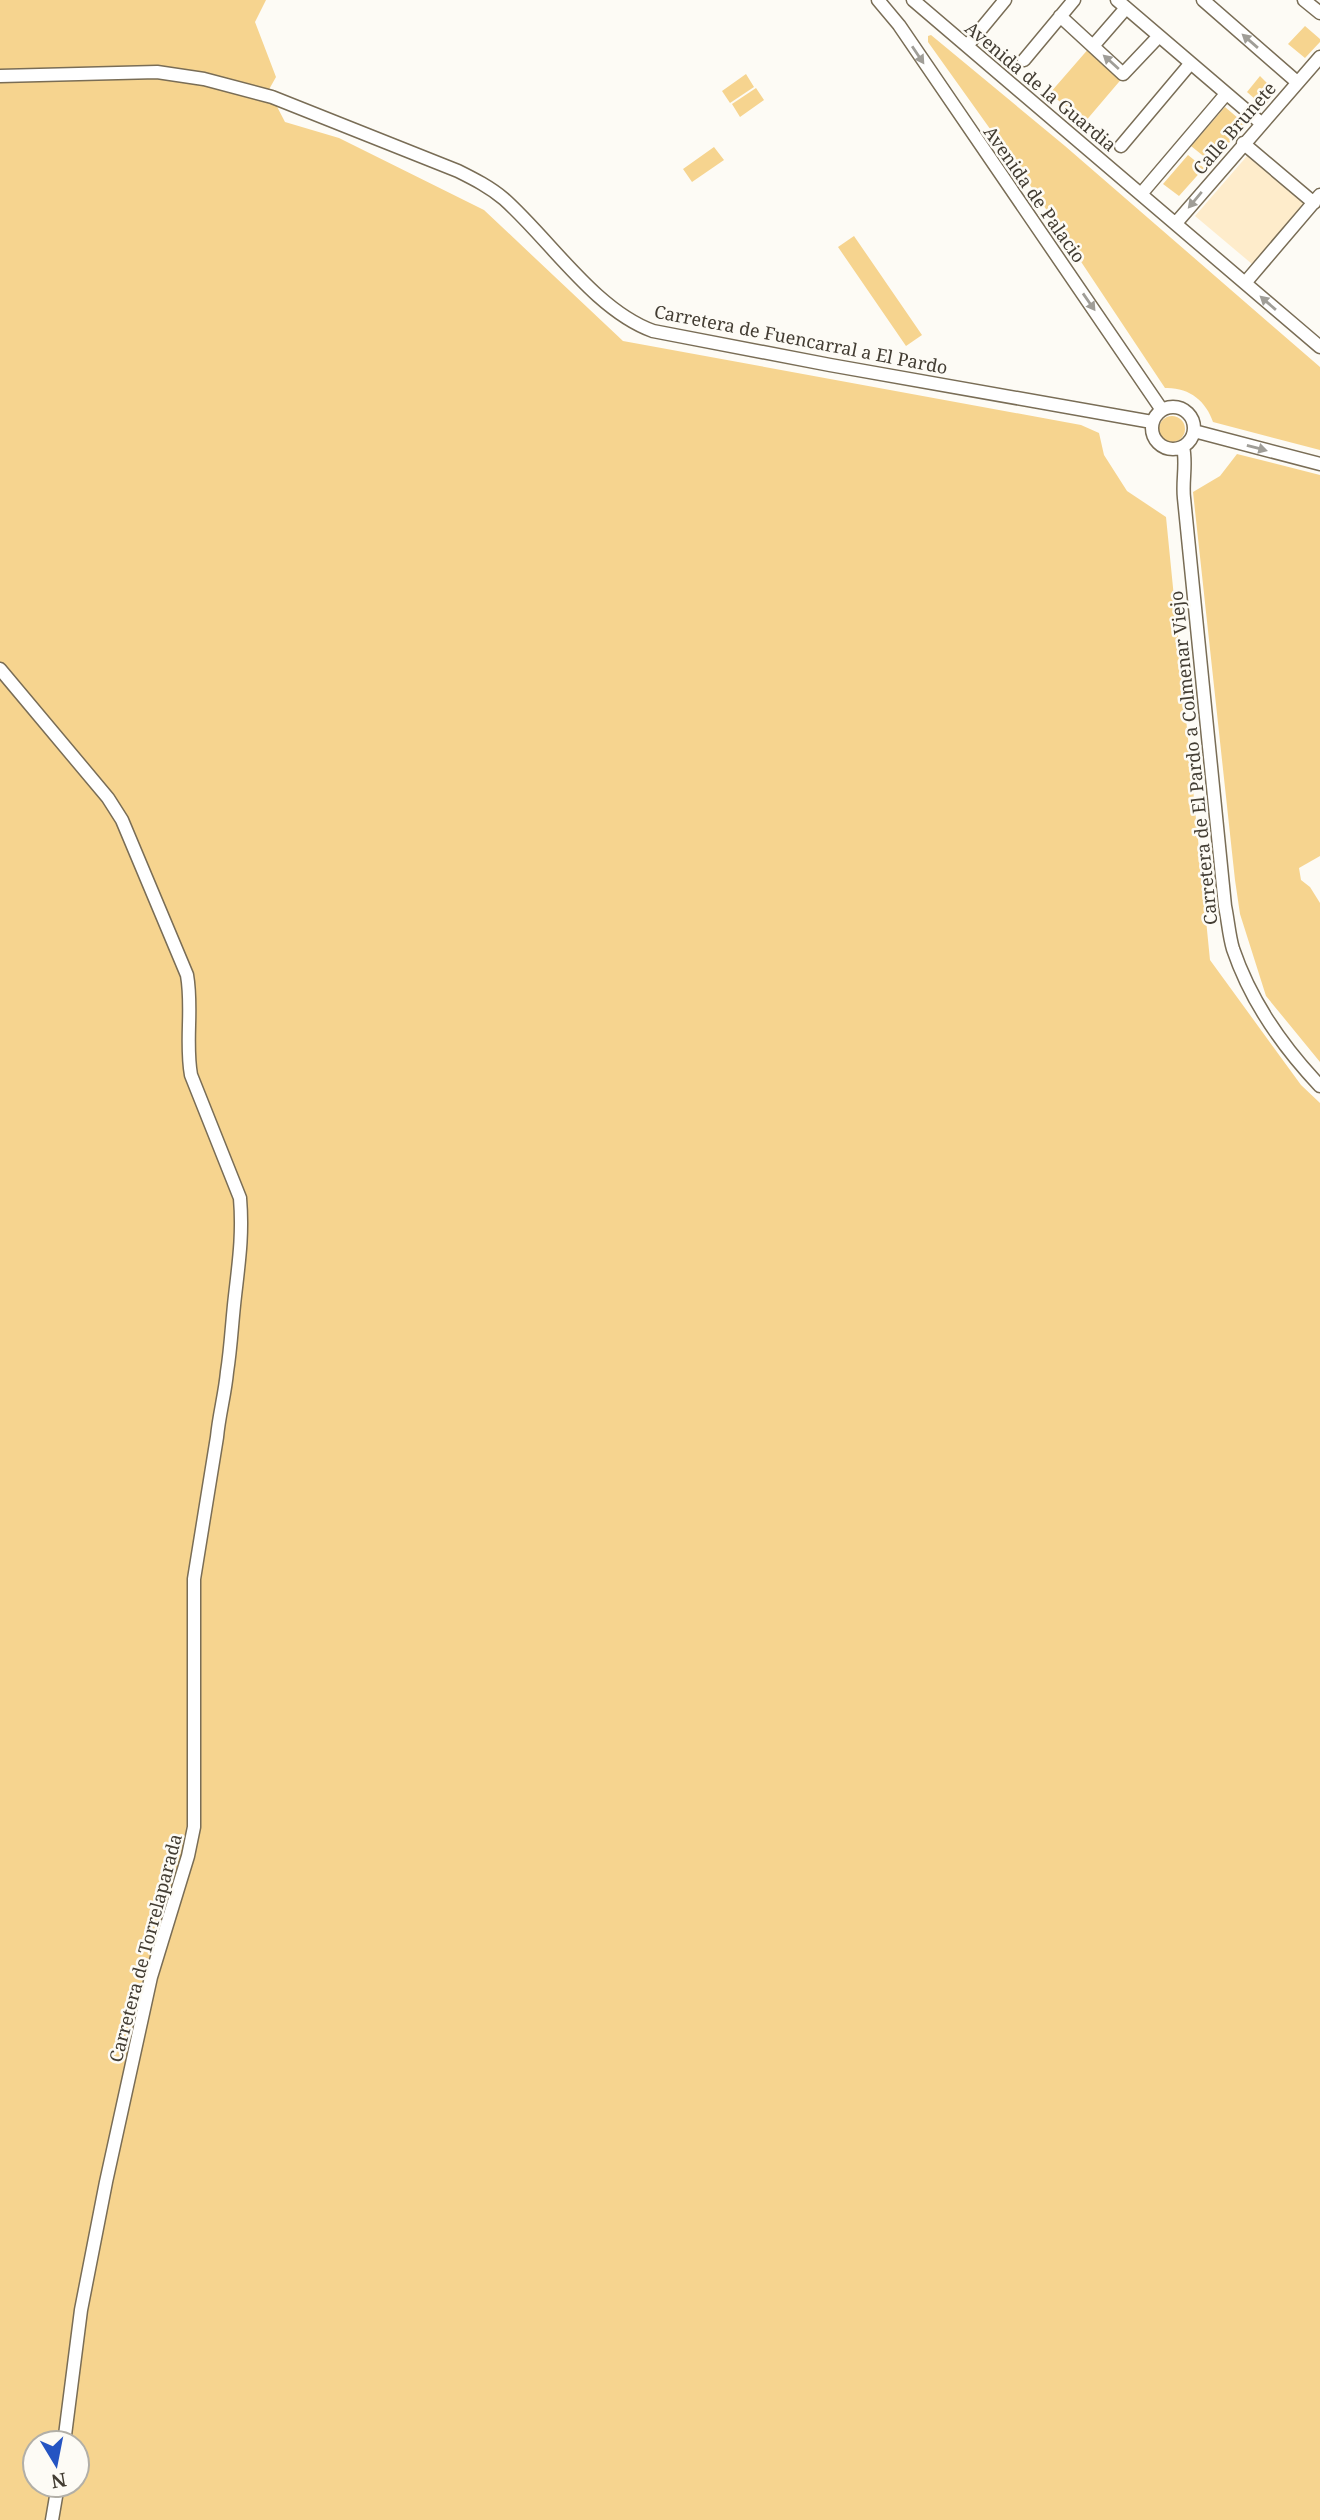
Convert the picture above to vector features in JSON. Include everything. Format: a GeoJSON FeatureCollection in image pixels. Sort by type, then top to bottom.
{"type":"FeatureCollection","features":[{"type":"Feature","properties":{"kind":"street","name":"Avenida de Palacio"},"geometry":{"type":"LineString","coordinates":[[877,0],[899,26],[1162,410]]}},
{"type":"Feature","properties":{"kind":"street"},"geometry":{"type":"LineString","coordinates":[[896,0],[891,10],[899,26]]}},
{"type":"Feature","properties":{"kind":"street"},"geometry":{"type":"LineString","coordinates":[[967,46],[1005,0]]}},
{"type":"Feature","properties":{"kind":"street","name":"Avenida de la Guardia"},"geometry":{"type":"LineString","coordinates":[[1024,60],[1074,0]]}},
{"type":"Feature","properties":{"kind":"street"},"geometry":{"type":"LineString","coordinates":[[1203,0],[1297,82]]}},
{"type":"Feature","properties":{"kind":"street"},"geometry":{"type":"LineString","coordinates":[[1304,0],[1320,13]]}},
{"type":"Feature","properties":{"kind":"street","name":"Avenida de la Guardia"},"geometry":{"type":"LineString","coordinates":[[913,1],[1320,347]]}},
{"type":"Feature","properties":{"kind":"street"},"geometry":{"type":"LineString","coordinates":[[1093,46],[1122,4],[1261,123]]}},
{"type":"Feature","properties":{"kind":"street"},"geometry":{"type":"LineString","coordinates":[[1060,16],[1124,74],[1158,36]]}},
{"type":"Feature","properties":{"kind":"street","name":"Calle Brunete"},"geometry":{"type":"LineString","coordinates":[[1175,223],[1320,57]]}},
{"type":"Feature","properties":{"kind":"street","name":"Avenida de la Guardia"},"geometry":{"type":"LineString","coordinates":[[1121,146],[1190,64]]}},
{"type":"Feature","properties":{"kind":"street","name":"Carretera de Fuencarral a El Pardo"},"geometry":{"type":"LineString","coordinates":[[0,76],[157,72],[204,79],[272,97],[458,171],[485,185],[506,201],[608,305],[636,324],[653,331],[1152,422]]}},
{"type":"Feature","properties":{"kind":"street"},"geometry":{"type":"LineString","coordinates":[[1141,194],[1226,94]]}},
{"type":"Feature","properties":{"kind":"street"},"geometry":{"type":"LineString","coordinates":[[1243,143],[1317,199],[1245,283]]}},
{"type":"Feature","properties":{"kind":"street"},"geometry":{"type":"LineString","coordinates":[[1166,449],[1183,447],[1191,441],[1194,431],[1192,418],[1184,410],[1175,407],[1162,410],[1152,422],[1154,438],[1166,449],[1177,468],[1182,484]]}},
{"type":"Feature","properties":{"kind":"street"},"geometry":{"type":"LineString","coordinates":[[1194,431],[1320,464]]}},
{"type":"Feature","properties":{"kind":"street"},"geometry":{"type":"LineString","coordinates":[[1182,484],[1185,455],[1183,447]]}},
{"type":"Feature","properties":{"kind":"street","name":"Carretera de El Pardo a Colmenar Viejo"},"geometry":{"type":"LineString","coordinates":[[1182,484],[1225,906],[1232,947],[1250,991],[1270,1026],[1293,1058],[1320,1086]]}},
{"type":"Feature","properties":{"kind":"street","name":"Carretera de Torrelaparada"},"geometry":{"type":"LineString","coordinates":[[0,669],[108,798],[122,820],[187,975],[190,996],[188,1055],[191,1075],[240,1198],[241,1213],[241,1254],[227,1375],[194,1579],[194,1827],[188,1856],[151,1977],[106,2182],[81,2310],[66,2429]]}},
{"type":"Feature","properties":{"kind":"street"},"geometry":{"type":"LineString","coordinates":[[52,2520],[56,2499]]}},
{"type":"Feature","properties":{"kind":"shaded area"},"geometry":{"type":"Polygon","coordinates":[[[0,0],[266,0],[255,22],[276,77],[267,93],[230,80],[272,97],[285,122],[339,138],[484,210],[623,341],[1081,425],[1099,433],[1104,455],[1127,491],[1166,517],[1210,960],[1301,1085],[1320,1103],[1320,2520],[0,2520],[0,0]]]}},
{"type":"Feature","properties":{"kind":"shaded area"},"geometry":{"type":"Polygon","coordinates":[[[1305,26],[1320,42],[1305,58],[1288,44],[1305,26]]]}},
{"type":"Feature","properties":{"kind":"shaded area"},"geometry":{"type":"Polygon","coordinates":[[[931,35],[1065,146],[1320,367],[1320,450],[1213,422],[1206,408],[1195,397],[1182,390],[1165,388],[1028,182],[928,42],[928,36],[931,35]]]}},
{"type":"Feature","properties":{"kind":"shaded area"},"geometry":{"type":"Polygon","coordinates":[[[1090,47],[1124,76],[1084,123],[1050,93],[1090,47]]]}},
{"type":"Feature","properties":{"kind":"shaded area"},"geometry":{"type":"Polygon","coordinates":[[[746,74],[754,87],[730,103],[722,91],[746,74]]]}},
{"type":"Feature","properties":{"kind":"shaded area"},"geometry":{"type":"Polygon","coordinates":[[[1260,76],[1276,92],[1264,107],[1247,92],[1260,76]]]}},
{"type":"Feature","properties":{"kind":"shaded area"},"geometry":{"type":"Polygon","coordinates":[[[756,88],[764,100],[740,117],[732,104],[756,88]]]}},
{"type":"Feature","properties":{"kind":"shaded area"},"geometry":{"type":"Polygon","coordinates":[[[1225,107],[1245,124],[1212,163],[1191,146],[1225,107]]]}},
{"type":"Feature","properties":{"kind":"shaded area"},"geometry":{"type":"Polygon","coordinates":[[[714,147],[724,160],[692,182],[683,169],[714,147]]]}},
{"type":"Feature","properties":{"kind":"shaded area"},"geometry":{"type":"Polygon","coordinates":[[[1188,155],[1204,168],[1179,196],[1163,184],[1188,155]]]}},
{"type":"Feature","properties":{"kind":"shaded area"},"geometry":{"type":"Polygon","coordinates":[[[1247,156],[1304,204],[1252,264],[1195,216],[1247,156]]]}},
{"type":"Feature","properties":{"kind":"shaded area"},"geometry":{"type":"Polygon","coordinates":[[[854,236],[922,335],[906,346],[838,247],[854,236]]]}},
{"type":"Feature","properties":{"kind":"shaded area"},"geometry":{"type":"Polygon","coordinates":[[[1172,416],[1181,420],[1185,429],[1181,438],[1172,442],[1163,438],[1159,429],[1163,420],[1172,416]]]}},
{"type":"Feature","properties":{"kind":"shaded area"},"geometry":{"type":"Polygon","coordinates":[[[1237,454],[1320,475],[1320,856],[1299,868],[1301,880],[1310,887],[1320,903],[1320,1062],[1266,996],[1240,914],[1235,880],[1193,492],[1220,476],[1237,454]]]}}]}
